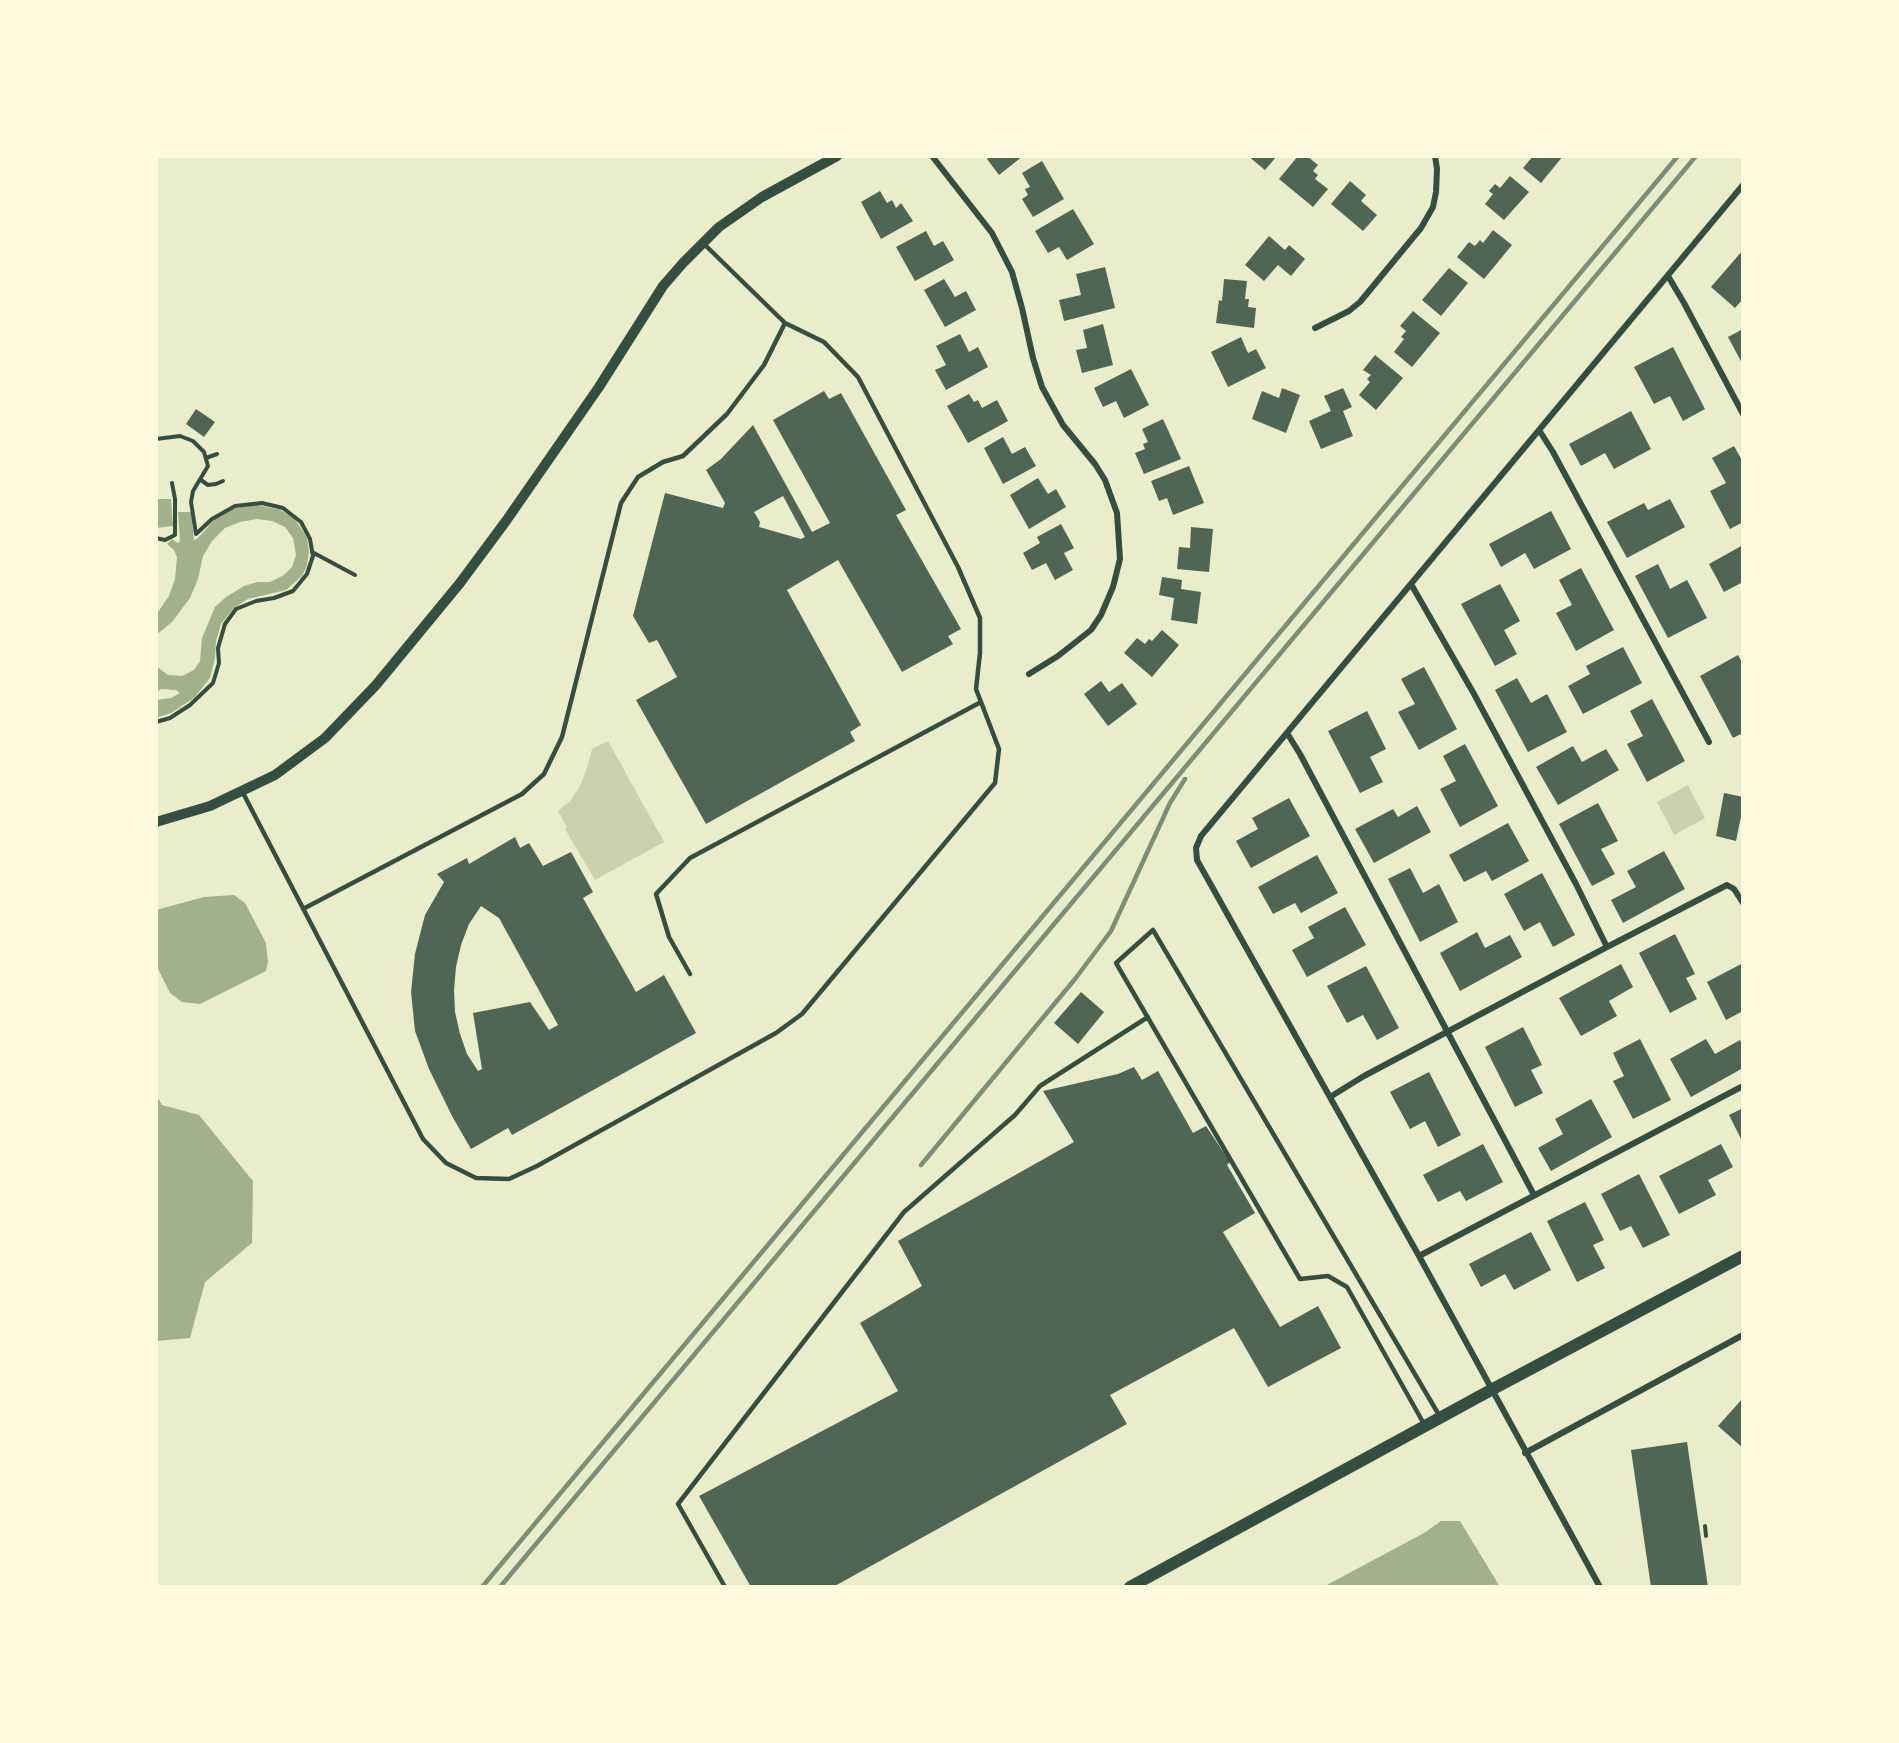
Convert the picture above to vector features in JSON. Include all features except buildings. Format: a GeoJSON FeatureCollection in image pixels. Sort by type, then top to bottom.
{"type":"FeatureCollection","features":[{"type":"Feature","properties":{"kind":"main road"},"geometry":{"type":"LineString","coordinates":[[1130,1587],[1491,1390],[1743,1256]]}},
{"type":"Feature","properties":{"kind":"street"},"geometry":{"type":"LineString","coordinates":[[156,822],[210,806],[275,775],[325,738],[376,685],[460,583],[599,387],[663,286],[683,262],[719,227],[762,197],[837,156]]}},
{"type":"Feature","properties":{"kind":"street"},"geometry":{"type":"LineString","coordinates":[[932,156],[992,233],[1012,272],[1042,387],[1064,425],[1105,480],[1117,513],[1120,559],[1113,587],[1101,615],[1091,630],[1058,656],[1029,674]]}},
{"type":"Feature","properties":{"kind":"street"},"geometry":{"type":"LineString","coordinates":[[1315,328],[1349,311],[1360,302],[1421,228],[1433,207],[1436,192],[1435,156]]}},
{"type":"Feature","properties":{"kind":"street"},"geometry":{"type":"LineString","coordinates":[[1600,1587],[1419,1256],[1197,860],[1196,849],[1201,836],[1743,185]]}},
{"type":"Feature","properties":{"kind":"street"},"geometry":{"type":"LineString","coordinates":[[1668,276],[1743,414]]}},
{"type":"Feature","properties":{"kind":"street"},"geometry":{"type":"LineString","coordinates":[[1539,430],[1709,742]]}},
{"type":"Feature","properties":{"kind":"street"},"geometry":{"type":"LineString","coordinates":[[1412,584],[1474,694],[1576,884],[1607,947]]}},
{"type":"Feature","properties":{"kind":"street"},"geometry":{"type":"LineString","coordinates":[[1287,733],[1534,1195]]}},
{"type":"Feature","properties":{"kind":"street"},"geometry":{"type":"LineString","coordinates":[[1330,1098],[1364,1076],[1726,885],[1734,889],[1743,903]]}},
{"type":"Feature","properties":{"kind":"street"},"geometry":{"type":"LineString","coordinates":[[1419,1256],[1743,1086]]}},
{"type":"Feature","properties":{"kind":"street"},"geometry":{"type":"LineString","coordinates":[[1525,1453],[1743,1335]]}},
{"type":"Feature","properties":{"kind":"lane"},"geometry":{"type":"LineString","coordinates":[[242,791],[423,1139],[446,1163],[476,1178],[509,1179],[537,1166],[776,1033],[802,1014],[994,783],[999,749],[976,689],[981,653],[980,618],[958,567],[858,377],[824,342],[785,323],[703,243]]}},
{"type":"Feature","properties":{"kind":"lane"},"geometry":{"type":"LineString","coordinates":[[303,909],[522,794],[544,774],[562,737],[621,502],[638,477],[663,462],[682,456],[726,414],[764,365],[785,323]]}},
{"type":"Feature","properties":{"kind":"lane"},"geometry":{"type":"LineString","coordinates":[[690,974],[669,937],[656,894],[690,858],[981,702]]}},
{"type":"Feature","properties":{"kind":"lane"},"geometry":{"type":"LineString","coordinates":[[1425,1426],[1347,1287],[1328,1276],[1300,1279],[1116,963],[1152,930],[1440,1418]]}},
{"type":"Feature","properties":{"kind":"lane"},"geometry":{"type":"LineString","coordinates":[[725,1587],[678,1504],[904,1212],[1015,1115],[1040,1086],[1148,1017]]}},
{"type":"Feature","properties":{"kind":"path"},"geometry":{"type":"LineString","coordinates":[[156,439],[180,436],[193,441],[204,452],[208,466],[193,491],[191,502],[196,534],[212,519],[235,506],[262,503],[283,508],[301,522],[310,539],[313,556],[307,574],[293,591],[236,609],[225,624],[218,648],[219,663],[213,683],[190,705],[170,718],[156,722]]}},
{"type":"Feature","properties":{"kind":"path"},"geometry":{"type":"LineString","coordinates":[[206,458],[217,454]]}},
{"type":"Feature","properties":{"kind":"path"},"geometry":{"type":"LineString","coordinates":[[201,480],[208,484],[223,481]]}},
{"type":"Feature","properties":{"kind":"path"},"geometry":{"type":"LineString","coordinates":[[156,538],[165,540],[175,535],[175,499],[172,483]]}},
{"type":"Feature","properties":{"kind":"path"},"geometry":{"type":"LineString","coordinates":[[312,552],[355,575]]}},
{"type":"Feature","properties":{"kind":"path"},"geometry":{"type":"LineString","coordinates":[[1705,1526],[1706,1536]]}},
{"type":"Feature","properties":{"kind":"shaded area"},"geometry":{"type":"Polygon","coordinates":[[[156,499],[171,499],[173,526],[156,528],[156,499]]]}},
{"type":"Feature","properties":{"kind":"shaded area"},"geometry":{"type":"Polygon","coordinates":[[[258,505],[281,510],[295,519],[307,538],[309,551],[307,566],[302,576],[286,590],[248,599],[234,608],[221,624],[210,678],[194,698],[171,713],[156,718],[156,700],[171,698],[180,693],[176,690],[161,689],[156,693],[156,666],[168,675],[182,676],[194,670],[200,661],[202,638],[215,607],[244,586],[257,582],[270,582],[284,575],[292,567],[296,555],[293,538],[285,527],[272,521],[257,519],[225,528],[212,541],[203,556],[198,579],[190,598],[172,622],[156,635],[156,615],[169,596],[175,579],[177,557],[174,550],[167,544],[172,539],[178,543],[180,541],[178,512],[191,512],[194,540],[215,519],[225,513],[236,508],[258,505]]]}},
{"type":"Feature","properties":{"kind":"shaded area"},"geometry":{"type":"Polygon","coordinates":[[[608,741],[664,842],[595,880],[565,829],[567,827],[558,811],[570,801],[580,786],[592,749],[608,741]]]}},
{"type":"Feature","properties":{"kind":"shaded area"},"geometry":{"type":"Polygon","coordinates":[[[1688,785],[1705,818],[1674,835],[1657,802],[1688,785]]]}},
{"type":"Feature","properties":{"kind":"shaded area"},"geometry":{"type":"Polygon","coordinates":[[[234,895],[245,903],[266,943],[268,962],[266,971],[200,1004],[182,1002],[170,993],[156,965],[156,910],[204,897],[234,895]]]}},
{"type":"Feature","properties":{"kind":"shaded area"},"geometry":{"type":"Polygon","coordinates":[[[156,1095],[162,1105],[199,1115],[253,1181],[252,1243],[205,1282],[190,1338],[156,1341],[156,1095]]]}},
{"type":"Feature","properties":{"kind":"shaded area"},"geometry":{"type":"Polygon","coordinates":[[[1441,1521],[1460,1521],[1500,1587],[1323,1587],[1424,1533],[1441,1521]]]}},
{"type":"Feature","properties":{"kind":"railway"},"geometry":{"type":"LineString","coordinates":[[482,1587],[1678,156]]}},
{"type":"Feature","properties":{"kind":"railway"},"geometry":{"type":"LineString","coordinates":[[500,1587],[1696,156]]}},
{"type":"Feature","properties":{"kind":"railway"},"geometry":{"type":"LineString","coordinates":[[921,1165],[1075,979],[1111,931],[1170,803],[1185,779]]}}]}
